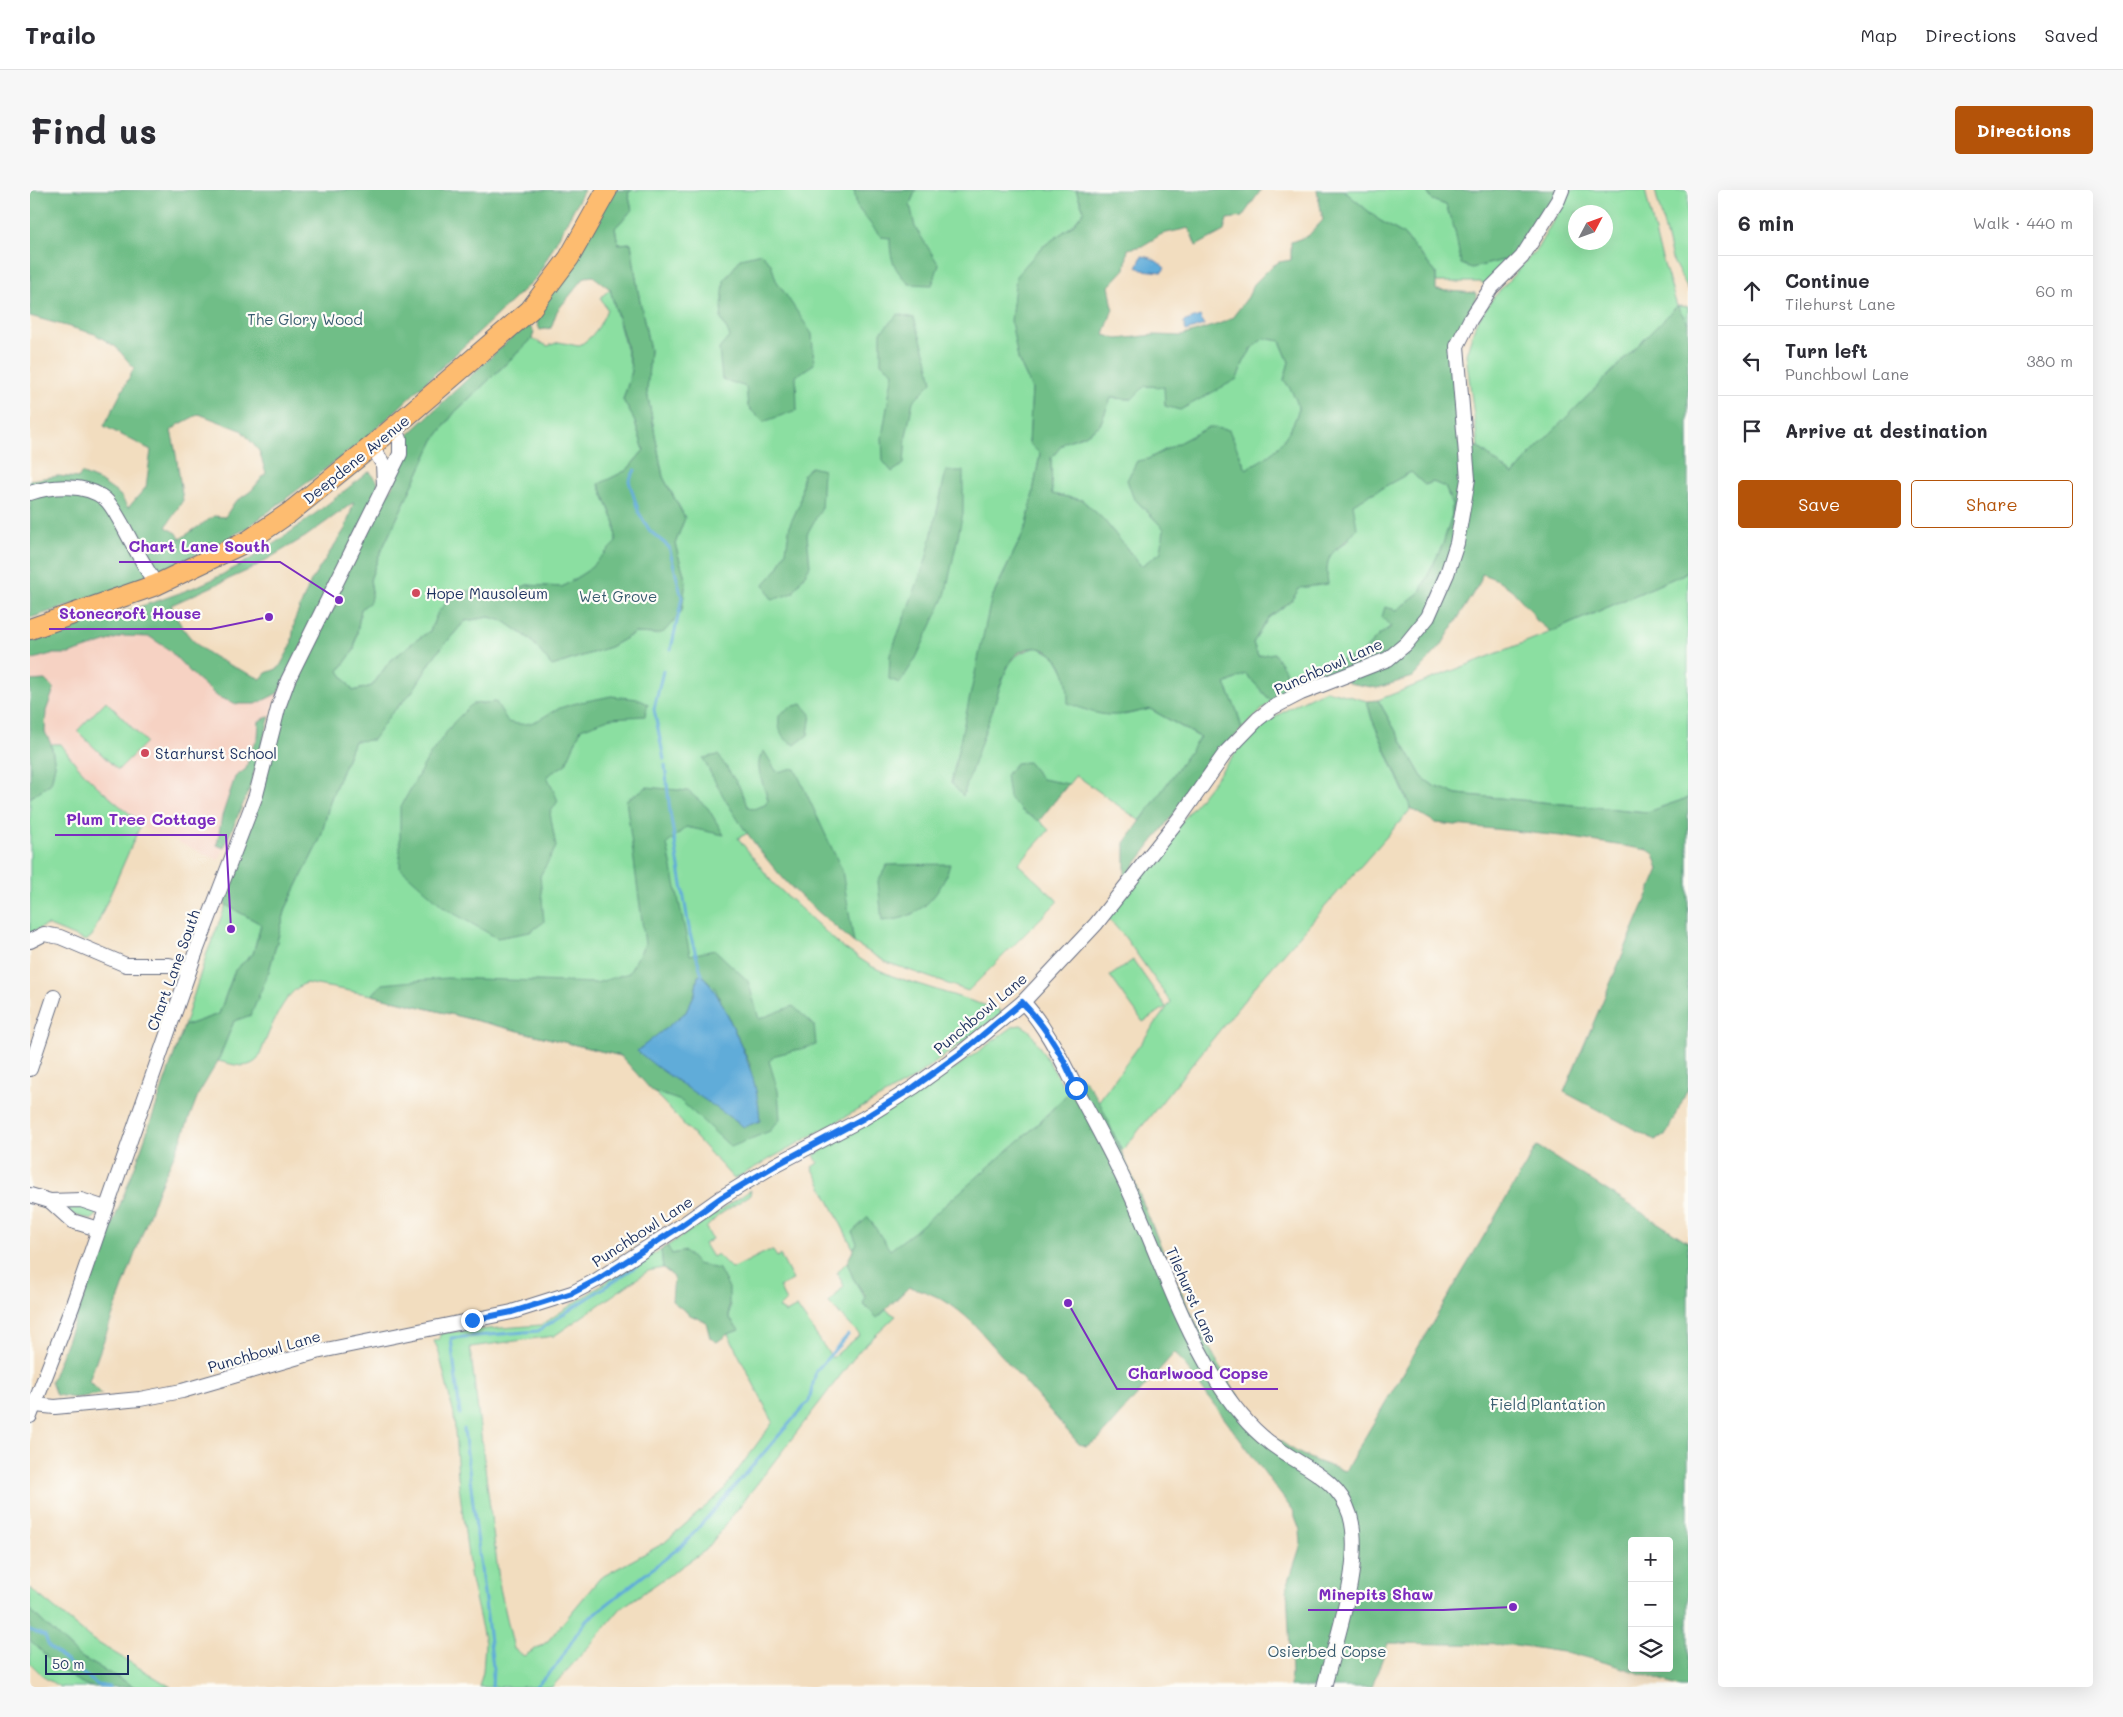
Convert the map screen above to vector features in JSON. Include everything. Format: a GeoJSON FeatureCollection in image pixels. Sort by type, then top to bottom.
{"type":"FeatureCollection","features":[{"type":"Feature","properties":{"kind":"highway","name":"Deepdene Avenue"},"geometry":{"type":"LineString","coordinates":[[30,629],[156,585],[248,541],[290,513],[395,427],[530,310],[569,258],[607,190]]}},
{"type":"Feature","properties":{"kind":"street","name":"Punchbowl Lane"},"geometry":{"type":"LineString","coordinates":[[32,1410],[140,1399],[182,1391],[316,1352],[512,1312],[572,1293],[597,1280],[722,1197],[776,1165],[864,1118],[914,1087],[961,1053],[1022,1002],[1096,924],[1181,816],[1226,752],[1258,719],[1272,708],[1301,693],[1388,659],[1406,644],[1428,617],[1447,574],[1457,543],[1468,479],[1457,346],[1470,320],[1491,288],[1522,257],[1555,205],[1562,190]]}},
{"type":"Feature","properties":{"kind":"street","name":"Chart Lane South"},"geometry":{"type":"LineString","coordinates":[[32,1410],[72,1307],[189,970],[256,796],[279,704],[288,680],[400,454],[400,440],[395,427]]}},
{"type":"Feature","properties":{"kind":"street"},"geometry":{"type":"LineString","coordinates":[[372,446],[383,464],[384,487]]}},
{"type":"Feature","properties":{"kind":"street"},"geometry":{"type":"LineString","coordinates":[[30,493],[59,488],[80,489],[92,492],[105,499],[114,511],[156,585]]}},
{"type":"Feature","properties":{"kind":"street"},"geometry":{"type":"LineString","coordinates":[[30,941],[34,937],[44,934],[60,937],[126,965],[169,965],[189,970]]}},
{"type":"Feature","properties":{"kind":"street"},"geometry":{"type":"LineString","coordinates":[[30,1069],[54,997]]}},
{"type":"Feature","properties":{"kind":"street","name":"Tilehurst Lane"},"geometry":{"type":"LineString","coordinates":[[1022,1002],[1034,1014],[1071,1075],[1135,1203],[1182,1320],[1217,1382],[1268,1442],[1321,1475],[1339,1494],[1346,1505],[1353,1530],[1354,1559],[1351,1580],[1324,1687]]}},
{"type":"Feature","properties":{"kind":"street"},"geometry":{"type":"LineString","coordinates":[[30,1195],[50,1201],[81,1200],[105,1208]]}},
{"type":"Feature","properties":{"kind":"street"},"geometry":{"type":"LineString","coordinates":[[50,1201],[72,1220],[98,1229]]}},
{"type":"Feature","properties":{"kind":"shaded area","name":"Starhurst School"},"geometry":{"type":"Polygon","coordinates":[[[170,606],[183,629],[217,660],[279,687],[249,790],[219,860],[140,826],[92,936],[30,909],[30,642],[72,626],[170,606]]]}},
{"type":"Feature","properties":{"kind":"green space","name":"The Glory Wood"},"geometry":{"type":"Polygon","coordinates":[[[30,190],[584,190],[537,277],[361,442],[247,528],[200,553],[167,567],[159,576],[30,618],[30,480],[58,476],[79,478],[81,473],[100,481],[120,495],[128,508],[146,487],[151,450],[104,426],[134,368],[116,347],[95,334],[30,316],[30,190]],[[199,414],[171,431],[183,500],[166,527],[177,533],[180,539],[214,516],[225,517],[234,503],[251,491],[266,473],[259,451],[241,430],[199,414]]]}},
{"type":"Feature","properties":{"kind":"green space","name":"Wet Grove"},"geometry":{"type":"Polygon","coordinates":[[[612,190],[632,190],[628,193],[632,210],[615,228],[618,244],[631,243],[650,350],[647,392],[663,477],[685,518],[675,544],[686,581],[682,611],[664,632],[656,634],[635,633],[610,647],[552,666],[530,639],[504,621],[489,617],[465,621],[436,654],[412,692],[390,715],[373,740],[354,741],[330,801],[321,837],[286,908],[269,971],[251,1015],[234,1021],[218,1061],[198,1095],[181,1140],[158,1190],[89,1381],[102,1394],[75,1398],[56,1395],[51,1382],[137,1161],[184,1026],[219,1014],[235,970],[253,954],[261,924],[226,905],[223,900],[259,800],[292,683],[325,616],[337,605],[338,590],[395,481],[408,435],[527,323],[534,332],[532,339],[455,412],[434,440],[378,558],[370,580],[372,591],[370,602],[361,609],[354,650],[339,671],[353,691],[372,686],[389,662],[430,631],[438,612],[455,593],[475,590],[499,597],[527,585],[562,587],[587,571],[616,542],[615,523],[599,484],[627,470],[644,450],[634,419],[623,400],[632,371],[610,289],[593,276],[585,277],[557,311],[551,328],[540,330],[533,311],[612,190]]]}},
{"type":"Feature","properties":{"kind":"green space"},"geometry":{"type":"Polygon","coordinates":[[[632,190],[1076,190],[1084,211],[1072,226],[1041,248],[1018,359],[1032,389],[1029,443],[1040,454],[1027,525],[991,600],[999,689],[1012,661],[1021,653],[1038,647],[1056,657],[1068,679],[1124,715],[1150,709],[1201,738],[1140,821],[1076,775],[1039,820],[1049,830],[1018,864],[1058,901],[968,991],[886,962],[854,943],[781,876],[748,833],[738,838],[773,883],[841,946],[871,966],[892,976],[1000,1010],[1001,1014],[913,1079],[734,1179],[621,1056],[372,995],[306,983],[297,988],[283,1005],[271,1027],[258,1059],[244,1066],[218,1061],[234,1021],[269,971],[286,908],[321,837],[330,801],[354,741],[373,739],[390,715],[412,692],[436,654],[465,621],[489,617],[504,621],[530,639],[552,666],[610,647],[635,633],[656,634],[686,581],[675,544],[685,517],[663,477],[647,392],[650,350],[631,243],[618,244],[615,228],[632,210],[628,193],[632,190]]]}},
{"type":"Feature","properties":{"kind":"green space"},"geometry":{"type":"Polygon","coordinates":[[[854,190],[916,190],[910,204],[915,227],[939,265],[932,285],[909,284],[900,274],[892,258],[890,238],[881,237],[857,207],[854,190]]]}},
{"type":"Feature","properties":{"kind":"green space"},"geometry":{"type":"Polygon","coordinates":[[[1076,190],[1261,190],[1242,217],[1227,219],[1224,231],[1196,246],[1189,228],[1162,234],[1142,246],[1128,249],[1125,269],[1109,286],[1113,308],[1104,335],[1118,339],[1154,335],[1181,336],[1232,318],[1248,297],[1254,284],[1271,267],[1279,262],[1291,260],[1291,242],[1308,236],[1323,220],[1317,190],[1343,190],[1379,220],[1403,234],[1436,273],[1436,290],[1475,293],[1477,297],[1451,343],[1459,445],[1478,447],[1513,475],[1539,445],[1677,306],[1688,323],[1688,572],[1551,632],[1536,620],[1532,612],[1512,590],[1498,580],[1482,574],[1480,582],[1441,646],[1413,677],[1377,688],[1348,683],[1346,671],[1271,701],[1246,674],[1225,684],[1237,711],[1242,729],[1222,750],[1125,878],[1125,843],[1200,737],[1150,709],[1127,714],[1109,715],[1091,712],[1068,703],[1065,674],[1059,662],[1049,652],[1039,648],[1029,648],[1015,655],[1009,664],[1001,682],[963,796],[951,783],[991,600],[1027,525],[1040,454],[1029,443],[1032,389],[1018,359],[1011,321],[1016,276],[1041,248],[1072,226],[1084,211],[1076,190]],[[1264,338],[1247,356],[1237,379],[1180,410],[1165,406],[1164,387],[1145,386],[1132,399],[1111,398],[1100,425],[1085,435],[1065,442],[1051,458],[1052,494],[1082,500],[1103,519],[1141,566],[1161,552],[1164,529],[1133,497],[1127,480],[1137,461],[1148,459],[1209,427],[1229,430],[1246,469],[1267,457],[1276,449],[1293,425],[1298,408],[1295,397],[1284,380],[1289,362],[1280,341],[1264,338]],[[1411,472],[1353,504],[1357,528],[1330,557],[1327,572],[1328,584],[1300,588],[1290,602],[1268,618],[1253,643],[1258,656],[1274,653],[1285,670],[1287,685],[1297,683],[1305,673],[1362,653],[1377,637],[1391,627],[1382,617],[1385,607],[1397,610],[1420,592],[1443,544],[1452,515],[1452,503],[1445,487],[1433,482],[1425,485],[1411,472]]]}},
{"type":"Feature","properties":{"kind":"green space"},"geometry":{"type":"Polygon","coordinates":[[[1343,190],[1426,190],[1432,200],[1446,205],[1455,231],[1472,268],[1511,258],[1487,285],[1480,282],[1436,282],[1436,273],[1403,234],[1379,220],[1343,190]]]}},
{"type":"Feature","properties":{"kind":"green space"},"geometry":{"type":"Polygon","coordinates":[[[1426,190],[1558,190],[1546,214],[1511,258],[1472,268],[1461,264],[1455,231],[1446,205],[1432,200],[1426,190]]]}},
{"type":"Feature","properties":{"kind":"green space"},"geometry":{"type":"Polygon","coordinates":[[[1571,190],[1645,190],[1658,245],[1677,306],[1688,307],[1688,323],[1677,307],[1539,445],[1513,475],[1478,447],[1466,354],[1476,323],[1493,298],[1537,249],[1571,190]]]}},
{"type":"Feature","properties":{"kind":"green space"},"geometry":{"type":"Polygon","coordinates":[[[1655,190],[1688,190],[1688,290],[1672,259],[1655,190]]]}},
{"type":"Feature","properties":{"kind":"green space"},"geometry":{"type":"Polygon","coordinates":[[[761,253],[771,264],[776,280],[812,334],[814,364],[796,376],[797,410],[763,422],[748,407],[746,387],[722,379],[719,349],[730,336],[721,319],[724,281],[741,258],[761,253]]]}},
{"type":"Feature","properties":{"kind":"green space"},"geometry":{"type":"Polygon","coordinates":[[[610,289],[632,371],[623,400],[634,419],[644,450],[627,470],[599,485],[615,523],[616,542],[587,571],[562,587],[527,585],[499,597],[475,590],[438,612],[430,631],[389,662],[372,686],[353,691],[339,671],[354,650],[361,609],[372,591],[370,580],[378,558],[434,440],[455,412],[532,339],[548,346],[559,342],[578,346],[588,339],[599,326],[607,309],[600,298],[610,289]]]}},
{"type":"Feature","properties":{"kind":"green space"},"geometry":{"type":"Polygon","coordinates":[[[898,314],[914,318],[927,358],[932,382],[913,401],[906,436],[904,464],[892,472],[883,461],[882,437],[893,372],[881,363],[881,332],[898,314]]]}},
{"type":"Feature","properties":{"kind":"green space"},"geometry":{"type":"Polygon","coordinates":[[[1264,338],[1280,341],[1289,362],[1284,380],[1295,397],[1298,408],[1293,425],[1285,438],[1270,455],[1246,469],[1238,452],[1209,427],[1148,459],[1133,497],[1164,529],[1162,552],[1141,566],[1103,519],[1082,500],[1052,494],[1051,458],[1065,442],[1085,435],[1100,425],[1111,398],[1132,399],[1145,386],[1164,387],[1237,379],[1247,356],[1264,338]]]}},
{"type":"Feature","properties":{"kind":"green space"},"geometry":{"type":"Polygon","coordinates":[[[811,467],[823,470],[821,509],[807,534],[810,566],[793,593],[772,600],[764,584],[778,568],[786,551],[790,524],[800,503],[803,474],[811,467]]]}},
{"type":"Feature","properties":{"kind":"green space"},"geometry":{"type":"Polygon","coordinates":[[[946,471],[963,471],[963,513],[945,596],[916,658],[900,683],[889,679],[890,655],[926,560],[946,471]]]}},
{"type":"Feature","properties":{"kind":"green space"},"geometry":{"type":"Polygon","coordinates":[[[370,472],[378,482],[377,493],[278,693],[256,704],[237,704],[218,697],[168,649],[150,637],[123,636],[69,654],[51,654],[30,660],[30,642],[179,593],[200,585],[245,562],[287,535],[370,472]],[[354,502],[305,537],[249,570],[171,605],[187,634],[197,644],[219,660],[261,679],[266,673],[279,668],[291,646],[295,619],[311,581],[345,529],[354,502]]]}},
{"type":"Feature","properties":{"kind":"green space"},"geometry":{"type":"Polygon","coordinates":[[[1411,472],[1425,485],[1433,482],[1445,487],[1452,503],[1452,515],[1443,544],[1420,592],[1397,610],[1391,626],[1362,653],[1336,663],[1297,683],[1287,685],[1285,670],[1258,656],[1253,643],[1268,618],[1290,602],[1300,588],[1326,567],[1331,553],[1349,540],[1352,504],[1411,472]]]}},
{"type":"Feature","properties":{"kind":"green space"},"geometry":{"type":"Polygon","coordinates":[[[1688,572],[1688,798],[1647,812],[1457,794],[1434,786],[1422,777],[1378,700],[1551,632],[1688,572]]]}},
{"type":"Feature","properties":{"kind":"green space"},"geometry":{"type":"Polygon","coordinates":[[[1246,674],[1271,701],[1242,729],[1237,711],[1225,684],[1246,674]]]}},
{"type":"Feature","properties":{"kind":"green space"},"geometry":{"type":"Polygon","coordinates":[[[45,680],[54,689],[46,711],[45,732],[51,744],[55,765],[51,783],[30,798],[30,681],[45,680]]]}},
{"type":"Feature","properties":{"kind":"green space"},"geometry":{"type":"Polygon","coordinates":[[[1326,690],[1367,701],[1372,719],[1411,809],[1258,983],[1122,1151],[1098,1102],[1171,1002],[1124,936],[1107,917],[1244,742],[1283,712],[1326,690]]]}},
{"type":"Feature","properties":{"kind":"green space"},"geometry":{"type":"Polygon","coordinates":[[[611,696],[638,699],[648,704],[645,716],[611,718],[581,729],[566,764],[547,776],[558,801],[550,813],[556,847],[540,876],[544,922],[530,932],[497,938],[446,909],[400,868],[400,808],[429,756],[454,722],[472,704],[496,702],[508,722],[524,724],[536,721],[566,706],[611,696]]]}},
{"type":"Feature","properties":{"kind":"green space"},"geometry":{"type":"Polygon","coordinates":[[[1378,700],[1422,777],[1434,786],[1457,794],[1647,812],[1688,798],[1688,1089],[1665,1136],[1655,1140],[1564,1092],[1659,869],[1654,854],[1648,850],[1561,836],[1436,823],[1412,809],[1372,719],[1367,701],[1378,700]]]}},
{"type":"Feature","properties":{"kind":"green space"},"geometry":{"type":"Polygon","coordinates":[[[106,701],[146,742],[118,770],[77,731],[106,701]]]}},
{"type":"Feature","properties":{"kind":"green space"},"geometry":{"type":"Polygon","coordinates":[[[802,704],[811,714],[808,735],[795,745],[786,740],[781,733],[779,715],[790,707],[802,704]]]}},
{"type":"Feature","properties":{"kind":"green space"},"geometry":{"type":"Polygon","coordinates":[[[270,716],[249,790],[224,848],[217,845],[222,816],[235,777],[246,769],[251,749],[258,738],[259,721],[270,716]]]}},
{"type":"Feature","properties":{"kind":"green space"},"geometry":{"type":"Polygon","coordinates":[[[51,744],[61,744],[87,776],[140,822],[140,826],[92,936],[86,941],[47,925],[30,933],[30,798],[51,783],[55,765],[51,744]]]}},
{"type":"Feature","properties":{"kind":"green space"},"geometry":{"type":"Polygon","coordinates":[[[764,751],[776,771],[795,769],[842,870],[854,943],[798,894],[770,863],[738,820],[703,758],[718,755],[739,786],[747,806],[753,809],[765,805],[768,800],[759,768],[759,762],[764,751]]]}},
{"type":"Feature","properties":{"kind":"green space"},"geometry":{"type":"Polygon","coordinates":[[[1028,762],[1042,779],[1068,784],[1039,821],[1023,812],[1009,798],[1006,775],[1016,763],[1028,762]]]}},
{"type":"Feature","properties":{"kind":"green space"},"geometry":{"type":"Polygon","coordinates":[[[647,787],[688,791],[708,808],[724,835],[686,827],[667,844],[690,955],[715,950],[748,981],[759,1019],[793,1006],[814,1025],[816,1045],[776,1055],[769,1061],[778,1091],[780,1119],[770,1131],[731,1147],[681,1101],[652,1091],[621,1056],[372,995],[382,984],[447,978],[596,983],[629,973],[645,944],[626,800],[647,787]],[[702,975],[698,976],[695,993],[686,1012],[638,1051],[744,1127],[750,1064],[715,988],[702,975]]]}},
{"type":"Feature","properties":{"kind":"green space"},"geometry":{"type":"Polygon","coordinates":[[[950,864],[939,890],[919,910],[902,918],[882,921],[878,881],[887,865],[950,864]]]}},
{"type":"Feature","properties":{"kind":"green space"},"geometry":{"type":"Polygon","coordinates":[[[226,905],[261,924],[253,954],[235,970],[219,1014],[184,1026],[207,953],[226,905]]]}},
{"type":"Feature","properties":{"kind":"green space"},"geometry":{"type":"Polygon","coordinates":[[[1133,960],[1166,1007],[1143,1022],[1110,976],[1133,960]]]}},
{"type":"Feature","properties":{"kind":"green space"},"geometry":{"type":"Polygon","coordinates":[[[1021,1025],[1029,1030],[1068,1093],[982,1175],[890,1251],[858,1243],[853,1248],[812,1167],[818,1163],[814,1155],[920,1093],[1014,1026],[1021,1025]]]}},
{"type":"Feature","properties":{"kind":"green space"},"geometry":{"type":"Polygon","coordinates":[[[1076,1074],[1084,1080],[1096,1096],[1106,1115],[1184,1298],[1231,1385],[1250,1411],[1271,1434],[1305,1456],[1345,1471],[1537,1146],[1688,1242],[1688,1687],[1680,1687],[1636,1672],[1673,1672],[1673,1537],[1628,1537],[1628,1669],[1569,1653],[1516,1645],[1388,1643],[1372,1687],[1290,1687],[1287,1587],[1301,1544],[1300,1530],[1293,1511],[1175,1352],[1098,1440],[1086,1446],[1079,1444],[974,1324],[944,1301],[909,1287],[877,1318],[863,1304],[866,1297],[853,1278],[847,1262],[857,1243],[852,1232],[868,1217],[890,1250],[914,1232],[1037,1125],[1068,1093],[1076,1074]]]}},
{"type":"Feature","properties":{"kind":"green space"},"geometry":{"type":"Polygon","coordinates":[[[751,1190],[750,1195],[719,1215],[706,1228],[712,1239],[704,1244],[712,1257],[717,1254],[732,1269],[768,1251],[773,1251],[777,1257],[780,1255],[793,1280],[779,1287],[786,1301],[779,1308],[786,1313],[797,1307],[832,1358],[860,1335],[829,1303],[844,1286],[837,1272],[847,1262],[853,1278],[877,1318],[886,1310],[896,1316],[860,1350],[706,1550],[621,1608],[552,1687],[479,1687],[483,1672],[485,1643],[471,1580],[458,1477],[454,1415],[438,1349],[434,1341],[439,1339],[440,1334],[449,1332],[541,1325],[629,1267],[661,1250],[663,1268],[648,1271],[554,1336],[470,1347],[500,1588],[514,1649],[524,1656],[547,1642],[600,1578],[664,1543],[722,1492],[773,1422],[728,1334],[739,1330],[729,1318],[730,1305],[685,1252],[672,1254],[667,1246],[751,1190]]]}},
{"type":"Feature","properties":{"kind":"green space"},"geometry":{"type":"Polygon","coordinates":[[[73,1204],[95,1211],[96,1216],[91,1220],[72,1214],[68,1210],[73,1204]]]}},
{"type":"Feature","properties":{"kind":"green space"},"geometry":{"type":"Polygon","coordinates":[[[667,1246],[672,1254],[685,1251],[697,1264],[719,1269],[729,1288],[729,1318],[739,1330],[728,1334],[717,1342],[710,1338],[706,1322],[690,1315],[672,1301],[674,1277],[663,1268],[661,1250],[667,1246]]]}},
{"type":"Feature","properties":{"kind":"green space"},"geometry":{"type":"Polygon","coordinates":[[[30,1588],[93,1640],[171,1687],[135,1687],[79,1656],[30,1610],[30,1588]]]}},
{"type":"Feature","properties":{"kind":"green space"},"geometry":{"type":"Polygon","coordinates":[[[30,1610],[79,1656],[135,1687],[92,1687],[67,1674],[30,1640],[30,1610]]]}},
{"type":"Feature","properties":{"kind":"green space"},"geometry":{"type":"Polygon","coordinates":[[[30,1640],[67,1672],[93,1687],[60,1687],[45,1678],[30,1663],[30,1640]]]}},
{"type":"Feature","properties":{"kind":"water"},"geometry":{"type":"Polygon","coordinates":[[[1142,256],[1149,257],[1165,268],[1162,272],[1142,270],[1137,267],[1142,256]]]}},
{"type":"Feature","properties":{"kind":"water"},"geometry":{"type":"Polygon","coordinates":[[[1200,316],[1204,325],[1186,331],[1183,322],[1200,316]]]}},
{"type":"Feature","properties":{"kind":"water"},"geometry":{"type":"Polygon","coordinates":[[[702,975],[715,992],[725,1011],[751,1072],[757,1095],[760,1121],[744,1127],[637,1051],[686,1012],[695,993],[698,976],[702,975]]]}},
{"type":"Feature","properties":{"kind":"waterway"},"geometry":{"type":"LineString","coordinates":[[635,470],[629,481],[639,513],[650,531],[669,547],[682,598],[671,649]]}},
{"type":"Feature","properties":{"kind":"waterway"},"geometry":{"type":"LineString","coordinates":[[663,671],[654,709],[664,759]]}},
{"type":"Feature","properties":{"kind":"waterway"},"geometry":{"type":"LineString","coordinates":[[665,765],[670,812],[690,934],[702,975]]}},
{"type":"Feature","properties":{"kind":"waterway"},"geometry":{"type":"LineString","coordinates":[[460,1414],[451,1338],[538,1331],[646,1260]]}},
{"type":"Feature","properties":{"kind":"waterway"},"geometry":{"type":"LineString","coordinates":[[535,1687],[558,1664],[587,1620],[685,1543],[809,1401],[816,1371],[848,1335]]}},
{"type":"Feature","properties":{"kind":"waterway"},"geometry":{"type":"LineString","coordinates":[[464,1429],[493,1667],[492,1687]]}},
{"type":"Feature","properties":{"kind":"waterway"},"geometry":{"type":"LineString","coordinates":[[30,1630],[45,1636],[49,1647],[98,1685],[109,1687]]}},
{"type":"Feature","properties":{"kind":"place","name":"Hope Mausoleum"},"geometry":{"type":"Point","coordinates":[416,593]}},
{"type":"Feature","properties":{"kind":"place","name":"Chart Lane South"},"geometry":{"type":"Point","coordinates":[339,600]}},
{"type":"Feature","properties":{"kind":"place","name":"Stonecroft House"},"geometry":{"type":"Point","coordinates":[269,617]}},
{"type":"Feature","properties":{"kind":"place","name":"Starhurst School"},"geometry":{"type":"Point","coordinates":[145,753]}},
{"type":"Feature","properties":{"kind":"place","name":"Plum Tree Cottage"},"geometry":{"type":"Point","coordinates":[231,929]}},
{"type":"Feature","properties":{"kind":"place","name":"Charlwood Copse"},"geometry":{"type":"Point","coordinates":[1068,1303]}},
{"type":"Feature","properties":{"kind":"place","name":"Minepits Shaw"},"geometry":{"type":"Point","coordinates":[1513,1607]}},
{"type":"Feature","properties":{"kind":"route"},"geometry":{"type":"LineString","coordinates":[[472,1320],[512,1312],[544,1302],[572,1293],[597,1280],[722,1197],[776,1165],[864,1118],[914,1087],[961,1053],[1022,1002],[1034,1014],[1055,1046],[1076,1088]]}},
{"type":"Feature","properties":{"kind":"park label","name":"Field Plantation"},"geometry":{"type":"Point","coordinates":[1548,1404]}},
{"type":"Feature","properties":{"kind":"park label","name":"Osierbed Copse"},"geometry":{"type":"Point","coordinates":[1327,1651]}}]}
